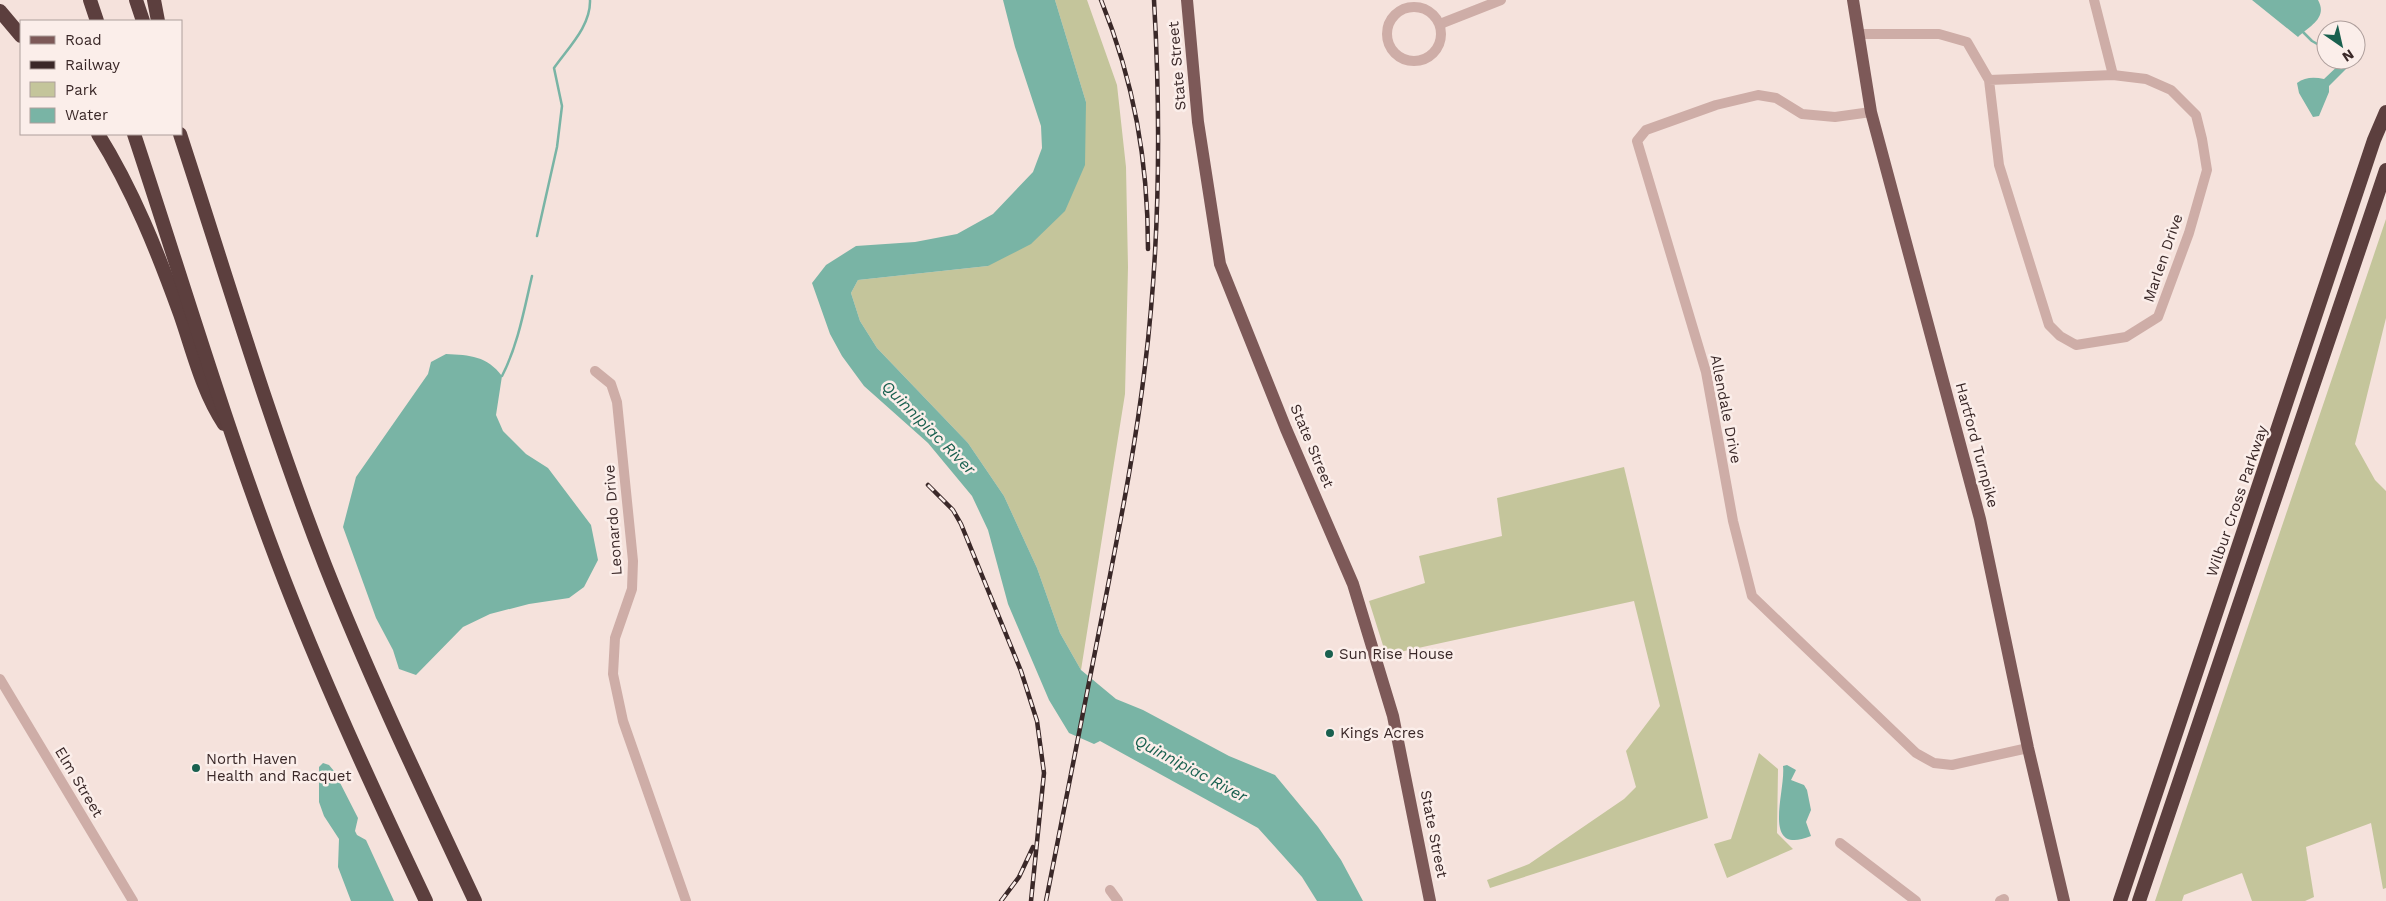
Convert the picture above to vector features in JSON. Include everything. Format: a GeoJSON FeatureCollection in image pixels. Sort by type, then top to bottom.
{"type":"FeatureCollection","features":[{"type":"Feature","properties":{"kind":"highway"},"geometry":{"type":"LineString","coordinates":[[90,0],[97,20]]}},
{"type":"Feature","properties":{"kind":"highway"},"geometry":{"type":"LineString","coordinates":[[136,0],[143,20]]}},
{"type":"Feature","properties":{"kind":"highway"},"geometry":{"type":"LineString","coordinates":[[154,0],[158,20]]}},
{"type":"Feature","properties":{"kind":"highway"},"geometry":{"type":"LineString","coordinates":[[0,11],[20,35]]}},
{"type":"Feature","properties":{"kind":"highway","name":"Wilbur Cross Parkway"},"geometry":{"type":"LineString","coordinates":[[2120,901],[2374,140],[2386,112]]}},
{"type":"Feature","properties":{"kind":"highway"},"geometry":{"type":"LineString","coordinates":[[99,135],[126,184],[157,257],[210,402],[233,437]]}},
{"type":"Feature","properties":{"kind":"highway"},"geometry":{"type":"LineString","coordinates":[[134,135],[233,437],[277,560],[323,678],[426,901]]}},
{"type":"Feature","properties":{"kind":"highway"},"geometry":{"type":"LineString","coordinates":[[180,135],[281,443],[325,564],[392,725],[475,901]]}},
{"type":"Feature","properties":{"kind":"highway"},"geometry":{"type":"LineString","coordinates":[[2139,901],[2386,170]]}},
{"type":"Feature","properties":{"kind":"main road","name":"State Street"},"geometry":{"type":"LineString","coordinates":[[1188,0],[1198,122],[1220,264],[1286,429],[1353,584],[1394,716],[1430,901]]}},
{"type":"Feature","properties":{"kind":"main road","name":"Hartford Turnpike"},"geometry":{"type":"LineString","coordinates":[[1853,0],[1871,112],[1980,519],[2028,748],[2064,901]]}},
{"type":"Feature","properties":{"kind":"street"},"geometry":{"type":"LineString","coordinates":[[1440,24],[1501,0]]}},
{"type":"Feature","properties":{"kind":"street"},"geometry":{"type":"LineString","coordinates":[[2094,0],[2113,75]]}},
{"type":"Feature","properties":{"kind":"street"},"geometry":{"type":"LineString","coordinates":[[1419,7],[1435,16],[1440,24],[1441,41],[1437,49],[1424,60],[1407,61],[1393,51],[1388,44],[1388,25],[1393,16],[1400,10],[1419,7]]}},
{"type":"Feature","properties":{"kind":"street","name":"Marlen Drive"},"geometry":{"type":"LineString","coordinates":[[1858,34],[1940,34],[1967,42],[1989,80],[1999,166],[2049,325],[2060,336],[2076,345],[2126,337],[2158,317],[2189,233],[2207,170],[2196,115],[2171,90],[2146,79],[2113,75],[1989,80]]}},
{"type":"Feature","properties":{"kind":"street","name":"Allendale Drive"},"geometry":{"type":"LineString","coordinates":[[1871,112],[1835,117],[1802,114],[1776,98],[1758,95],[1732,100],[1646,130],[1637,141],[1706,372],[1733,521],[1752,596],[1916,753],[1934,764],[1952,765],[2028,748]]}},
{"type":"Feature","properties":{"kind":"street","name":"Leonardo Drive"},"geometry":{"type":"LineString","coordinates":[[595,371],[611,384],[617,402],[633,561],[632,589],[615,638],[613,674],[623,721],[686,901]]}},
{"type":"Feature","properties":{"kind":"street","name":"Elm Street"},"geometry":{"type":"LineString","coordinates":[[0,678],[133,901]]}},
{"type":"Feature","properties":{"kind":"street"},"geometry":{"type":"LineString","coordinates":[[1840,843],[1916,901]]}},
{"type":"Feature","properties":{"kind":"street"},"geometry":{"type":"LineString","coordinates":[[1110,890],[1118,901]]}},
{"type":"Feature","properties":{"kind":"green space"},"geometry":{"type":"Polygon","coordinates":[[[1055,0],[1087,0],[1117,85],[1126,167],[1128,267],[1125,394],[1081,670],[1060,633],[1037,568],[1004,496],[968,443],[877,348],[860,321],[851,293],[858,280],[988,266],[1086,102],[1055,0]]]}},
{"type":"Feature","properties":{"kind":"green space"},"geometry":{"type":"Polygon","coordinates":[[[2386,219],[2386,318],[2355,444],[2375,480],[2386,491],[2386,888],[2383,889],[2371,823],[2306,847],[2314,897],[2305,901],[2252,901],[2242,873],[2184,895],[2182,901],[2155,901],[2386,219]]]}},
{"type":"Feature","properties":{"kind":"green space"},"geometry":{"type":"Polygon","coordinates":[[[1624,467],[1708,818],[1490,888],[1487,880],[1529,864],[1624,799],[1636,787],[1626,751],[1660,706],[1634,601],[1386,655],[1369,601],[1425,583],[1419,556],[1502,536],[1497,498],[1624,467]]]}},
{"type":"Feature","properties":{"kind":"green space"},"geometry":{"type":"Polygon","coordinates":[[[1759,753],[1778,769],[1777,833],[1793,849],[1727,878],[1714,844],[1731,839],[1759,753]]]}},
{"type":"Feature","properties":{"kind":"water","name":"Quinnipiac River"},"geometry":{"type":"Polygon","coordinates":[[[1003,0],[1055,0],[1086,102],[1085,165],[1065,211],[1031,244],[988,266],[858,280],[851,293],[860,321],[877,348],[968,443],[1004,496],[1037,568],[1060,633],[1081,670],[1116,699],[1143,710],[1229,756],[1275,775],[1318,827],[1341,860],[1363,901],[1317,901],[1302,877],[1258,828],[1100,741],[1094,744],[1069,733],[1049,700],[1008,604],[988,530],[972,496],[928,443],[864,386],[842,356],[830,334],[812,283],[826,265],[856,246],[915,242],[957,234],[993,214],[1033,172],[1042,148],[1041,126],[1015,47],[1003,0]]]}},
{"type":"Feature","properties":{"kind":"water"},"geometry":{"type":"Polygon","coordinates":[[[2252,0],[2318,0],[2321,6],[2319,17],[2298,37],[2252,0]]]}},
{"type":"Feature","properties":{"kind":"water"},"geometry":{"type":"Polygon","coordinates":[[[2334,70],[2345,70],[2329,86],[2329,92],[2319,116],[2313,117],[2299,93],[2297,83],[2310,78],[2324,79],[2334,70]]]}},
{"type":"Feature","properties":{"kind":"water"},"geometry":{"type":"Polygon","coordinates":[[[446,354],[477,358],[490,364],[502,376],[496,415],[503,431],[526,454],[548,468],[591,525],[598,560],[584,587],[569,598],[529,604],[490,614],[463,627],[416,675],[399,669],[393,650],[376,618],[343,527],[356,477],[428,374],[431,362],[446,354]]]}},
{"type":"Feature","properties":{"kind":"water"},"geometry":{"type":"Polygon","coordinates":[[[323,763],[329,765],[334,771],[358,818],[355,831],[357,835],[366,840],[394,901],[351,901],[338,867],[339,839],[324,816],[319,802],[319,767],[323,763]]]}},
{"type":"Feature","properties":{"kind":"water"},"geometry":{"type":"Polygon","coordinates":[[[1787,765],[1796,770],[1791,780],[1804,785],[1807,790],[1811,810],[1806,822],[1811,836],[1795,840],[1786,837],[1781,830],[1779,818],[1783,766],[1787,765]]]}},
{"type":"Feature","properties":{"kind":"waterway"},"geometry":{"type":"LineString","coordinates":[[537,236],[557,147],[562,106],[554,68],[583,28],[587,19],[590,0]]}},
{"type":"Feature","properties":{"kind":"waterway"},"geometry":{"type":"LineString","coordinates":[[2303,32],[2316,43]]}},
{"type":"Feature","properties":{"kind":"waterway"},"geometry":{"type":"LineString","coordinates":[[502,376],[516,340],[532,276]]}},
{"type":"Feature","properties":{"kind":"railway"},"geometry":{"type":"LineString","coordinates":[[1101,0],[1122,61],[1137,122],[1145,184],[1148,249]]}},
{"type":"Feature","properties":{"kind":"railway"},"geometry":{"type":"LineString","coordinates":[[1046,901],[1123,510],[1145,366],[1154,274],[1158,183],[1158,91],[1154,0]]}},
{"type":"Feature","properties":{"kind":"railway"},"geometry":{"type":"LineString","coordinates":[[928,485],[953,510],[961,524],[1021,671],[1037,721],[1044,773],[1031,901]]}},
{"type":"Feature","properties":{"kind":"railway"},"geometry":{"type":"LineString","coordinates":[[1001,901],[1019,877],[1033,847]]}},
{"type":"Feature","properties":{"kind":"place","name":"Sun Rise House"},"geometry":{"type":"Point","coordinates":[1329,654]}},
{"type":"Feature","properties":{"kind":"place","name":"Kings Acres"},"geometry":{"type":"Point","coordinates":[1330,733]}},
{"type":"Feature","properties":{"kind":"place","name":"North Haven Health and Racquet"},"geometry":{"type":"Point","coordinates":[196,768]}}]}
